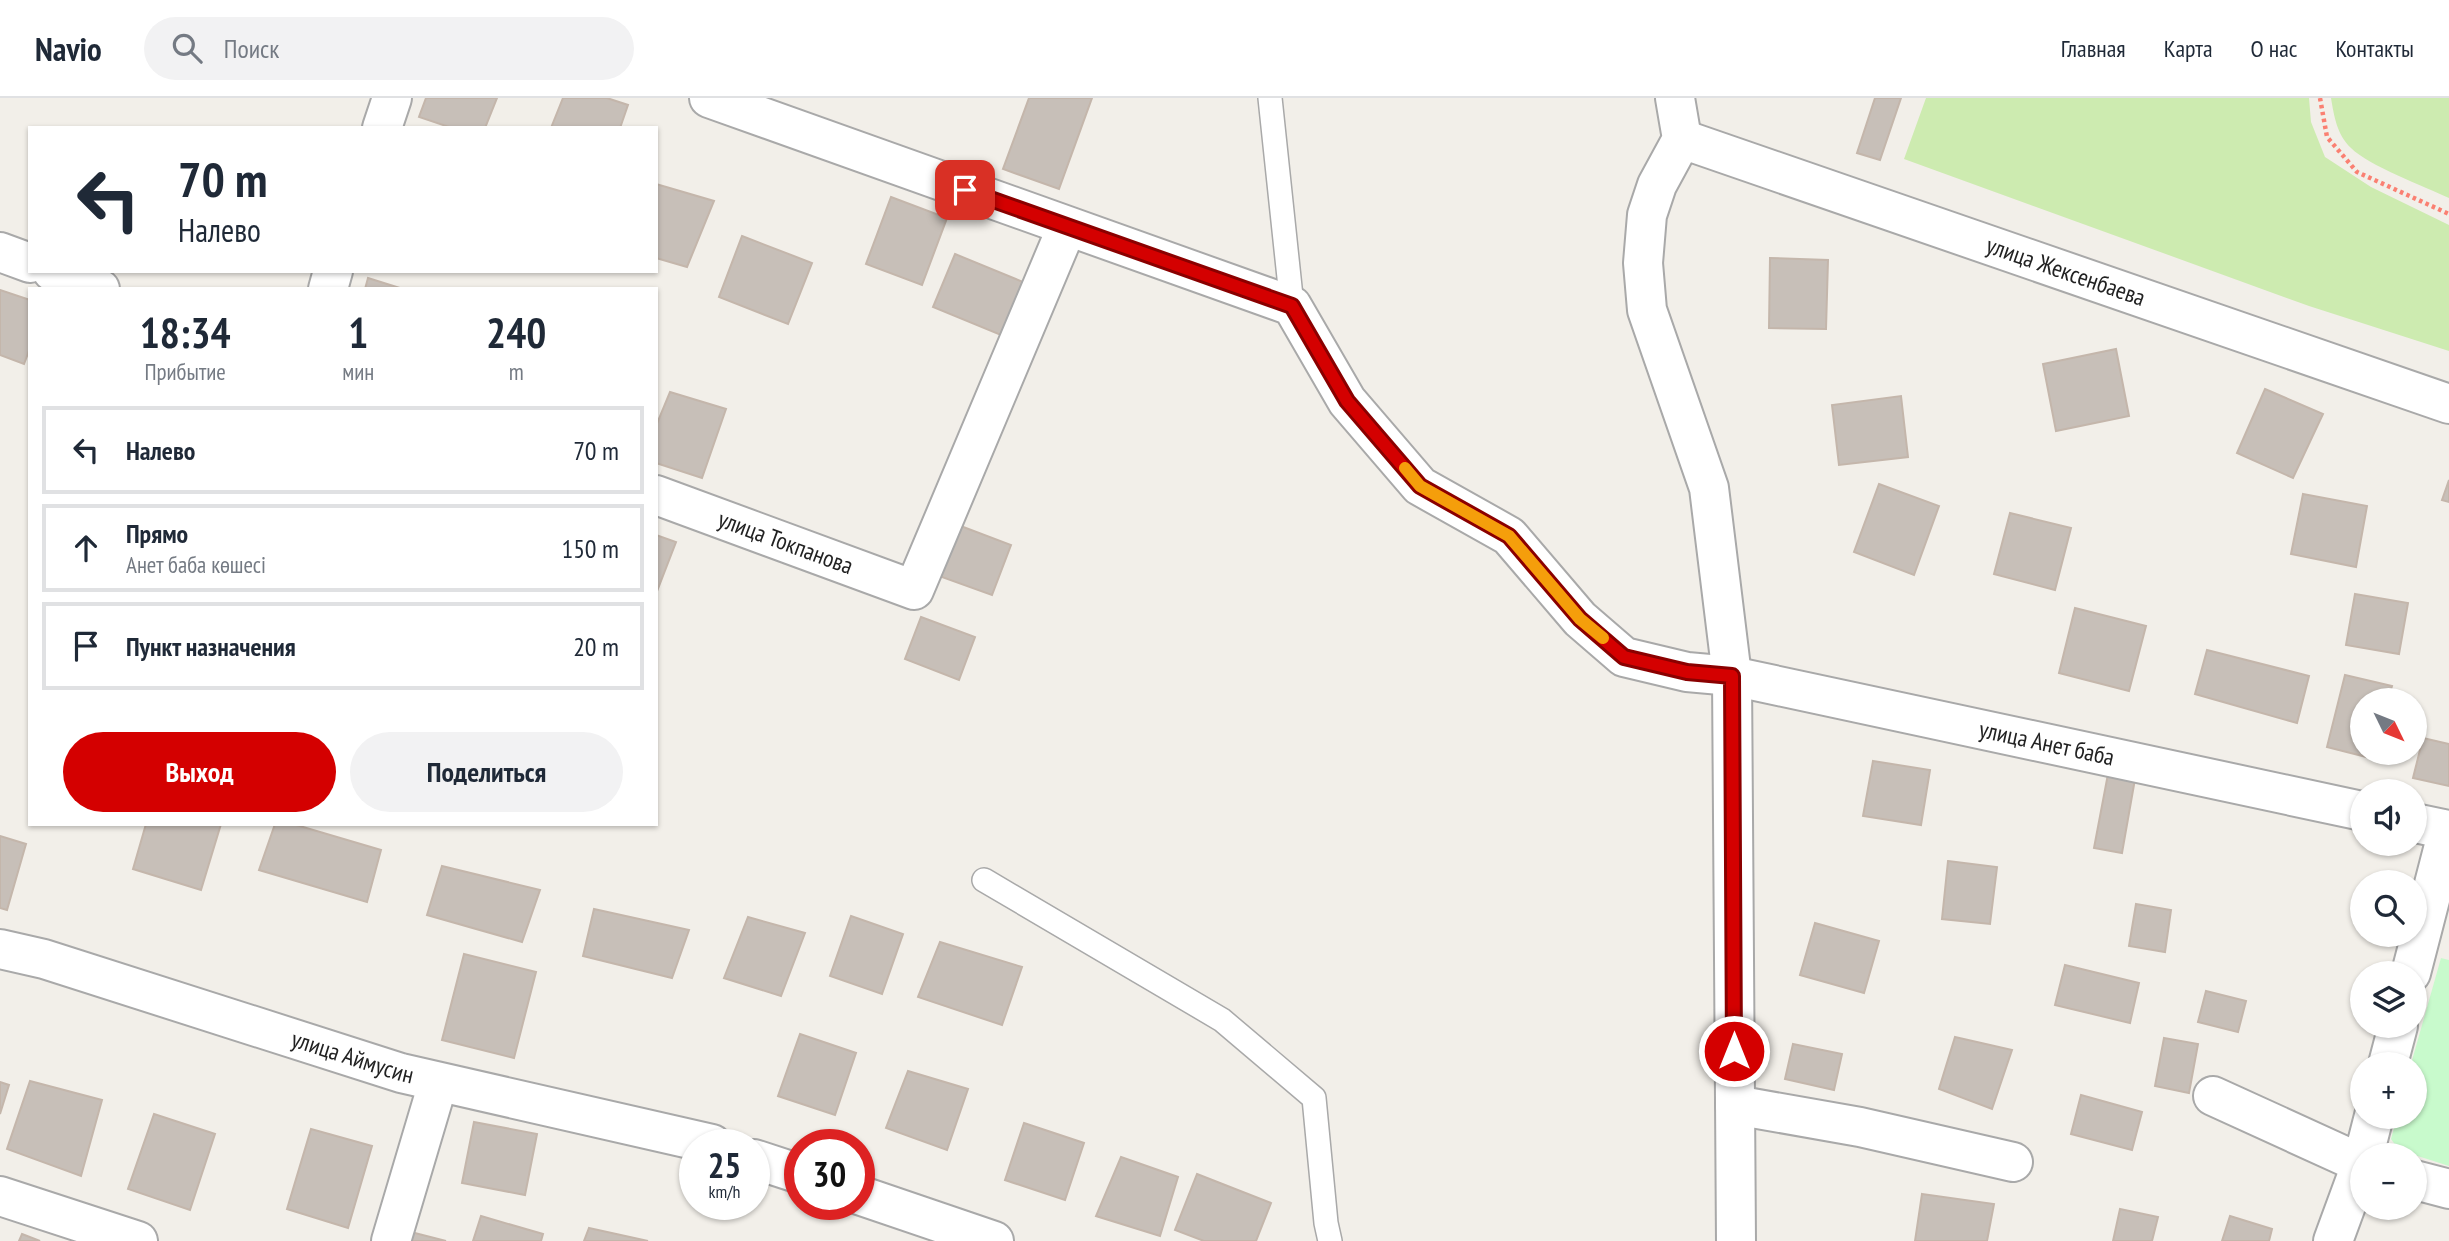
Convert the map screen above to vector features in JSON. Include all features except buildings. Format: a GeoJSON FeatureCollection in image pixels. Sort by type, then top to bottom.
{"type":"FeatureCollection","features":[{"type":"Feature","properties":{"kind":"street"},"geometry":{"type":"LineString","coordinates":[[383,126],[392,98]]}},
{"type":"Feature","properties":{"kind":"street"},"geometry":{"type":"LineString","coordinates":[[709,98],[1292,306]]}},
{"type":"Feature","properties":{"kind":"street"},"geometry":{"type":"LineString","coordinates":[[1675,98],[1682,139],[1657,185],[1647,215],[1643,263],[1647,310],[1709,488],[1732,676],[1736,1241]]}},
{"type":"Feature","properties":{"kind":"street","name":"улица Жексенбаева"},"geometry":{"type":"LineString","coordinates":[[1682,139],[2449,404]]}},
{"type":"Feature","properties":{"kind":"street","name":"улица Токпанова"},"geometry":{"type":"LineString","coordinates":[[658,496],[914,590],[1067,227]]}},
{"type":"Feature","properties":{"kind":"street"},"geometry":{"type":"LineString","coordinates":[[0,252],[28,262]]}},
{"type":"Feature","properties":{"kind":"street"},"geometry":{"type":"LineString","coordinates":[[57,273],[95,287]]}},
{"type":"Feature","properties":{"kind":"street","name":"улица Анет баба"},"geometry":{"type":"LineString","coordinates":[[1292,306],[1347,401],[1420,486],[1509,536],[1580,619],[1624,657],[1687,672],[1732,676],[2350,808]]}},
{"type":"Feature","properties":{"kind":"street"},"geometry":{"type":"LineString","coordinates":[[2414,961],[2446,840],[2427,830]]}},
{"type":"Feature","properties":{"kind":"street","name":"улица Аймусин"},"geometry":{"type":"LineString","coordinates":[[0,949],[44,959],[438,1083],[679,1137]]}},
{"type":"Feature","properties":{"kind":"street"},"geometry":{"type":"LineString","coordinates":[[391,1241],[438,1083]]}},
{"type":"Feature","properties":{"kind":"street"},"geometry":{"type":"LineString","coordinates":[[2213,1096],[2350,1158]]}},
{"type":"Feature","properties":{"kind":"street"},"geometry":{"type":"LineString","coordinates":[[1735,1105],[1860,1127],[2013,1162]]}},
{"type":"Feature","properties":{"kind":"street"},"geometry":{"type":"LineString","coordinates":[[2427,1183],[2449,1189]]}},
{"type":"Feature","properties":{"kind":"street"},"geometry":{"type":"LineString","coordinates":[[2333,1241],[2350,1195]]}},
{"type":"Feature","properties":{"kind":"street"},"geometry":{"type":"LineString","coordinates":[[0,1196],[138,1241]]}},
{"type":"Feature","properties":{"kind":"street"},"geometry":{"type":"LineString","coordinates":[[875,1200],[994,1241]]}},
{"type":"Feature","properties":{"kind":"lane"},"geometry":{"type":"LineString","coordinates":[[1270,98],[1292,306]]}},
{"type":"Feature","properties":{"kind":"lane"},"geometry":{"type":"LineString","coordinates":[[984,880],[1222,1020],[1314,1098],[1330,1241]]}},
{"type":"Feature","properties":{"kind":"path"},"geometry":{"type":"LineString","coordinates":[[2320,98],[2327,137],[2357,172],[2449,215]]}},
{"type":"Feature","properties":{"kind":"green space"},"geometry":{"type":"Polygon","coordinates":[[[1926,98],[2309,98],[2311,122],[2325,157],[2371,187],[2449,225],[2449,351],[2309,306],[1904,159],[1926,98]]]}},
{"type":"Feature","properties":{"kind":"green space"},"geometry":{"type":"Polygon","coordinates":[[[2331,98],[2449,98],[2449,198],[2383,169],[2359,155],[2346,143],[2339,131],[2331,98]]]}},
{"type":"Feature","properties":{"kind":"green space"},"geometry":{"type":"Polygon","coordinates":[[[2441,958],[2449,960],[2449,1166],[2427,1159],[2427,1143],[2394,1143],[2391,1139],[2394,1129],[2427,1129],[2427,1052],[2414,1052],[2418,1038],[2427,1038],[2427,1007],[2441,958]]]}},
{"type":"Feature","properties":{"kind":"slow traffic"},"geometry":{"type":"LineString","coordinates":[[1405,468],[1420,486],[1509,536],[1580,619],[1603,638]]}},
{"type":"Feature","properties":{"kind":"route"},"geometry":{"type":"LineString","coordinates":[[965,190],[1292,306],[1347,401],[1420,486],[1509,536],[1580,619],[1624,657],[1687,672],[1732,676],[1734,1051]]}}]}
